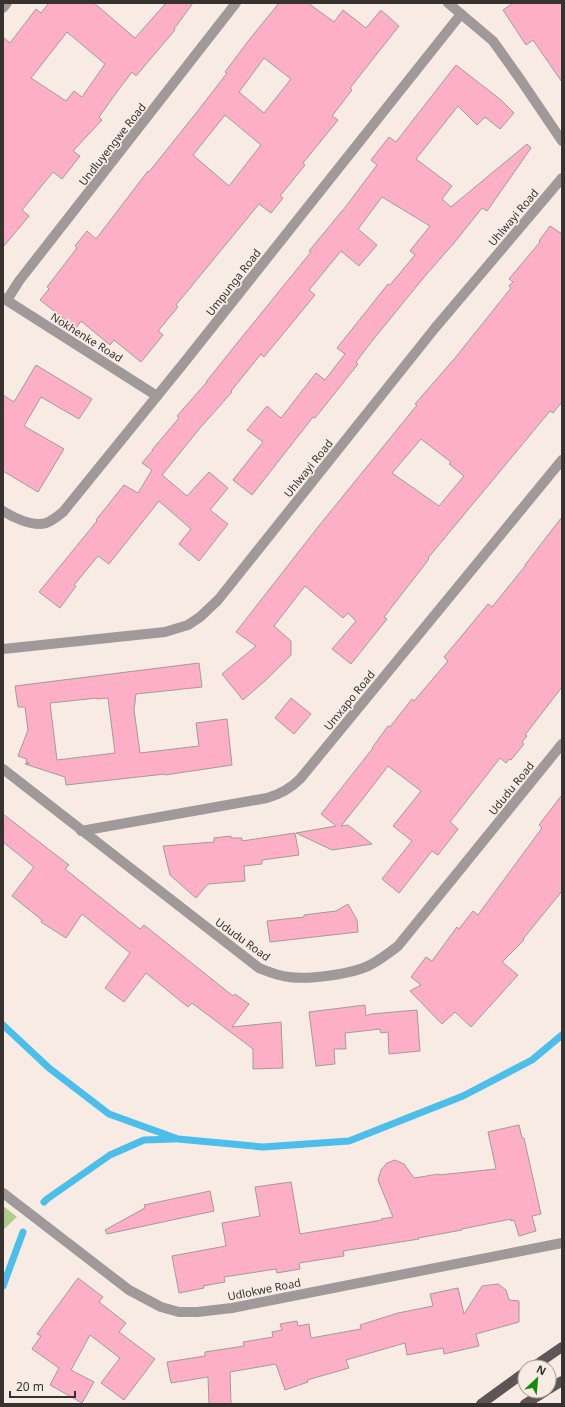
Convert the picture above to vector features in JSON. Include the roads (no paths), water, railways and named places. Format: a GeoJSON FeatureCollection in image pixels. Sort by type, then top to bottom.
{"type":"FeatureCollection","features":[{"type":"Feature","properties":{"kind":"main road"},"geometry":{"type":"LineString","coordinates":[[545,1359],[562,1347]]}},
{"type":"Feature","properties":{"kind":"main road"},"geometry":{"type":"LineString","coordinates":[[481,1404],[517,1378]]}},
{"type":"Feature","properties":{"kind":"street"},"geometry":{"type":"LineString","coordinates":[[3,8],[7,3]]}},
{"type":"Feature","properties":{"kind":"street","name":"Undluyengwe Road"},"geometry":{"type":"LineString","coordinates":[[5,299],[236,3]]}},
{"type":"Feature","properties":{"kind":"street"},"geometry":{"type":"LineString","coordinates":[[448,3],[493,41],[562,142]]}},
{"type":"Feature","properties":{"kind":"street","name":"Umpunga Road"},"geometry":{"type":"LineString","coordinates":[[3,511],[29,522],[38,524],[46,523],[63,512],[183,364],[461,14]]}},
{"type":"Feature","properties":{"kind":"street","name":"Uhlwayi Road"},"geometry":{"type":"LineString","coordinates":[[3,649],[165,632],[188,625],[200,617],[218,600],[435,328],[562,178]]}},
{"type":"Feature","properties":{"kind":"street","name":"Nokhenke Road"},"geometry":{"type":"LineString","coordinates":[[5,299],[157,396]]}},
{"type":"Feature","properties":{"kind":"street","name":"Umxapo Road"},"geometry":{"type":"LineString","coordinates":[[81,831],[267,798],[280,794],[291,788],[300,779],[562,460]]}},
{"type":"Feature","properties":{"kind":"street","name":"Ududu Road"},"geometry":{"type":"LineString","coordinates":[[3,769],[259,968],[276,975],[289,977],[315,977],[342,973],[369,966],[398,946],[562,744]]}},
{"type":"Feature","properties":{"kind":"street","name":"Udlokwe Road"},"geometry":{"type":"LineString","coordinates":[[3,1194],[130,1290],[161,1307],[179,1312],[197,1312],[232,1308],[562,1243]]}},
{"type":"Feature","properties":{"kind":"waterway"},"geometry":{"type":"LineString","coordinates":[[3,1025],[49,1068],[109,1114],[178,1139],[263,1147],[349,1141],[463,1096],[532,1060],[562,1035]]}},
{"type":"Feature","properties":{"kind":"waterway"},"geometry":{"type":"LineString","coordinates":[[44,1202],[110,1155],[144,1140],[174,1139]]}},
{"type":"Feature","properties":{"kind":"waterway"},"geometry":{"type":"LineString","coordinates":[[3,1286],[23,1232]]}}]}
